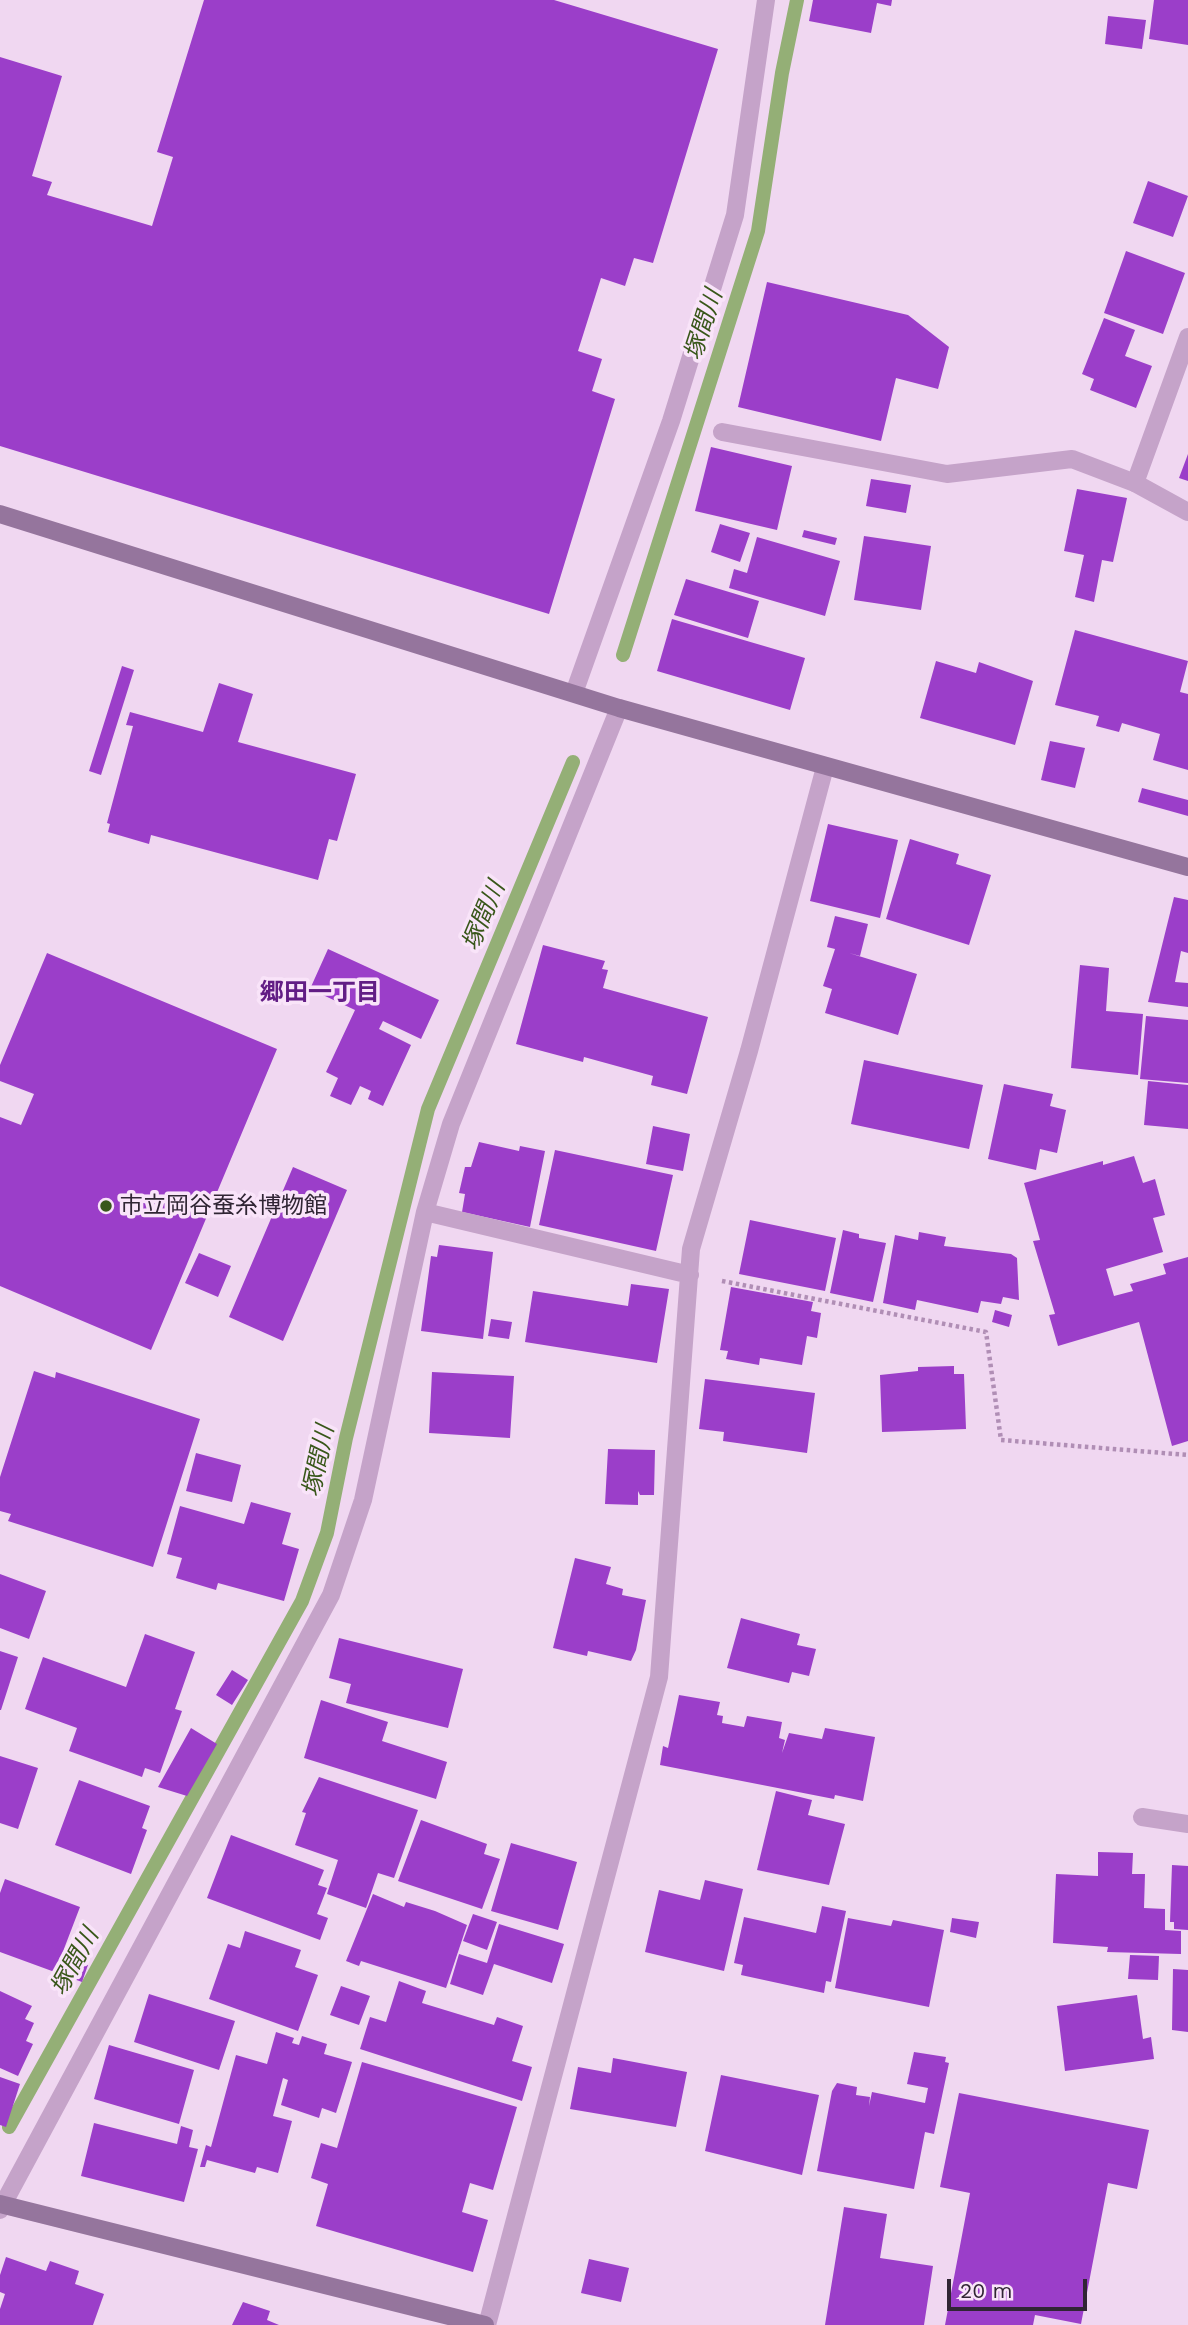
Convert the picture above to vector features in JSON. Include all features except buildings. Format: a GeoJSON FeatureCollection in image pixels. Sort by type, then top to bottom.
{"type":"FeatureCollection","features":[{"type":"Feature","properties":{"kind":"street"},"geometry":{"type":"LineString","coordinates":[[574,693],[671,421],[735,215],[766,0]]}},
{"type":"Feature","properties":{"kind":"street"},"geometry":{"type":"LineString","coordinates":[[1135,484],[1188,337]]}},
{"type":"Feature","properties":{"kind":"street"},"geometry":{"type":"LineString","coordinates":[[722,432],[947,474],[1072,459],[1135,484],[1188,512]]}},
{"type":"Feature","properties":{"kind":"street"},"geometry":{"type":"LineString","coordinates":[[0,514],[619,708],[1188,867]]}},
{"type":"Feature","properties":{"kind":"street"},"geometry":{"type":"LineString","coordinates":[[619,708],[451,1124],[425,1212],[363,1500],[331,1595],[1,2206],[486,2325],[659,1677],[691,1249],[749,1051],[825,767]]}},
{"type":"Feature","properties":{"kind":"street"},"geometry":{"type":"LineString","coordinates":[[425,1212],[690,1275]]}},
{"type":"Feature","properties":{"kind":"street"},"geometry":{"type":"LineString","coordinates":[[1142,1817],[1188,1824]]}},
{"type":"Feature","properties":{"kind":"path"},"geometry":{"type":"LineString","coordinates":[[690,1275],[986,1332],[1001,1440],[1188,1455]]}},
{"type":"Feature","properties":{"kind":"waterway","name":"塚間川"},"geometry":{"type":"LineString","coordinates":[[623,655],[758,231],[782,73],[797,0]]}},
{"type":"Feature","properties":{"kind":"waterway","name":"塚間川"},"geometry":{"type":"LineString","coordinates":[[9,2127],[302,1601],[327,1533],[346,1438],[428,1109],[573,762]]}},
{"type":"Feature","properties":{"kind":"place","name":"市立岡谷蚕糸博物館"},"geometry":{"type":"Point","coordinates":[106,1206]}},
{"type":"Feature","properties":{"kind":"district","name":"郷田一丁目"},"geometry":{"type":"Point","coordinates":[320,993]}}]}
